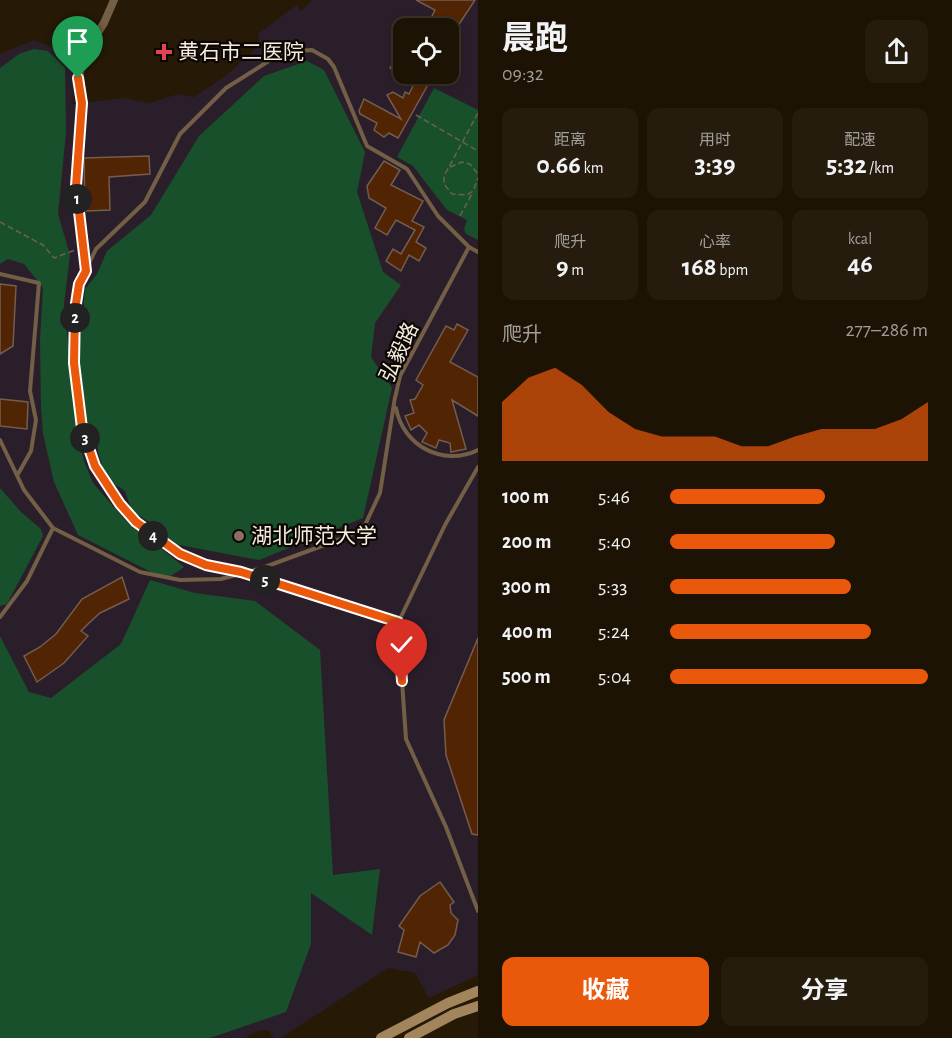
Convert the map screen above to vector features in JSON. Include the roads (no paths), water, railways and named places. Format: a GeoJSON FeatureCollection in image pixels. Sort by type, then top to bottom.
{"type":"FeatureCollection","features":[{"type":"Feature","properties":{"kind":"main road"},"geometry":{"type":"LineString","coordinates":[[381,1038],[478,990]]}},
{"type":"Feature","properties":{"kind":"main road"},"geometry":{"type":"LineString","coordinates":[[410,1038],[454,1014],[478,1006]]}},
{"type":"Feature","properties":{"kind":"street"},"geometry":{"type":"LineString","coordinates":[[86,271],[76,186],[82,103],[79,62],[104,23],[114,0]]}},
{"type":"Feature","properties":{"kind":"lane"},"geometry":{"type":"LineString","coordinates":[[398,622],[241,572],[206,565],[180,554],[155,538],[120,504],[95,466],[82,428],[74,363],[75,310],[79,284],[96,249],[145,202],[180,134],[226,88],[283,52],[312,50],[328,59],[334,66],[368,146],[406,169],[438,216],[469,247],[478,252]]}},
{"type":"Feature","properties":{"kind":"lane","name":"弘毅路"},"geometry":{"type":"LineString","coordinates":[[469,247],[400,376],[395,398],[400,422],[415,443],[431,452],[449,456],[470,454],[478,450]]}},
{"type":"Feature","properties":{"kind":"lane"},"geometry":{"type":"LineString","coordinates":[[0,274],[31,279],[39,283],[30,391],[36,420],[31,451],[17,475]]}},
{"type":"Feature","properties":{"kind":"lane"},"geometry":{"type":"LineString","coordinates":[[0,440],[24,490],[53,528],[140,572],[180,580],[221,579],[262,568],[349,536],[365,525],[380,493],[395,398]]}},
{"type":"Feature","properties":{"kind":"lane"},"geometry":{"type":"LineString","coordinates":[[478,467],[445,525],[398,622],[406,739],[446,827],[478,910]]}},
{"type":"Feature","properties":{"kind":"lane"},"geometry":{"type":"LineString","coordinates":[[0,616],[27,581],[53,528]]}},
{"type":"Feature","properties":{"kind":"place","name":"黄石市二医院"},"geometry":{"type":"Point","coordinates":[164,52]}},
{"type":"Feature","properties":{"kind":"place","name":"湖北师范大学"},"geometry":{"type":"Point","coordinates":[239,536]}}]}
